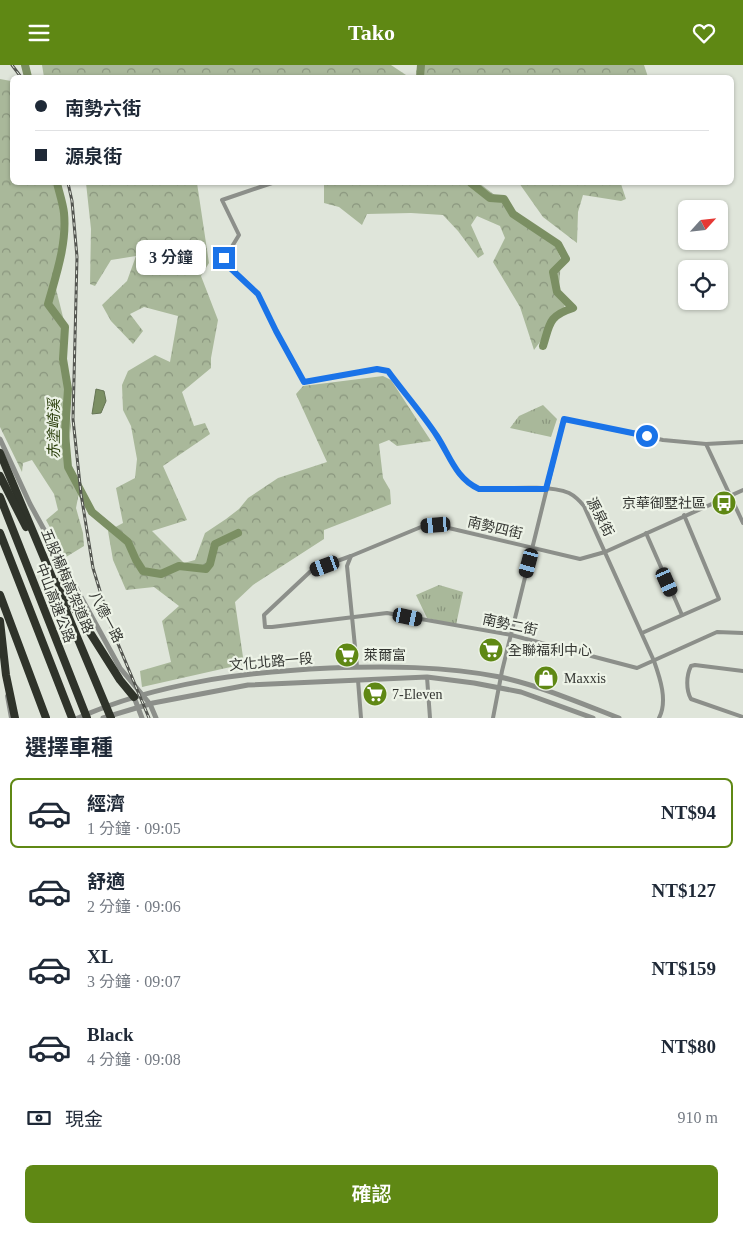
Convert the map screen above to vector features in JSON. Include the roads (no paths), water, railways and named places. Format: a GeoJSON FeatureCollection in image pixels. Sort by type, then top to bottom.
{"type":"FeatureCollection","features":[{"type":"Feature","properties":{"kind":"highway","name":"五股楊梅高架道路"},"geometry":{"type":"LineString","coordinates":[[0,453],[106,718]]}},
{"type":"Feature","properties":{"kind":"highway"},"geometry":{"type":"LineString","coordinates":[[0,476],[40,551],[120,680],[134,697]]}},
{"type":"Feature","properties":{"kind":"highway","name":"中山高速公路"},"geometry":{"type":"LineString","coordinates":[[0,497],[87,718]]}},
{"type":"Feature","properties":{"kind":"highway","name":"中山高速公路"},"geometry":{"type":"LineString","coordinates":[[0,533],[72,718]]}},
{"type":"Feature","properties":{"kind":"highway"},"geometry":{"type":"LineString","coordinates":[[0,595],[46,718]]}},
{"type":"Feature","properties":{"kind":"highway"},"geometry":{"type":"LineString","coordinates":[[0,621],[6,675],[15,718]]}},
{"type":"Feature","properties":{"kind":"street","name":"源泉街"},"geometry":{"type":"LineString","coordinates":[[266,185],[222,201],[239,235],[224,258],[227,265],[258,294],[304,382],[377,369],[388,371],[438,437],[444,451],[462,478],[470,485],[479,489],[546,489],[567,492],[577,497],[584,506],[654,661],[662,686],[662,705],[659,718]]}},
{"type":"Feature","properties":{"kind":"street"},"geometry":{"type":"LineString","coordinates":[[493,718],[500,677],[564,419],[663,440],[706,444],[743,442]]}},
{"type":"Feature","properties":{"kind":"street","name":"八德一路"},"geometry":{"type":"LineString","coordinates":[[0,439],[30,504],[120,667],[150,704],[156,718]]}},
{"type":"Feature","properties":{"kind":"street"},"geometry":{"type":"LineString","coordinates":[[706,444],[743,523]]}},
{"type":"Feature","properties":{"kind":"street","name":"南勢四街"},"geometry":{"type":"LineString","coordinates":[[264,627],[264,615],[312,570],[421,527],[436,525],[580,559],[605,552],[743,490]]}},
{"type":"Feature","properties":{"kind":"street"},"geometry":{"type":"LineString","coordinates":[[642,633],[719,599],[684,515]]}},
{"type":"Feature","properties":{"kind":"street"},"geometry":{"type":"LineString","coordinates":[[646,533],[682,615]]}},
{"type":"Feature","properties":{"kind":"street"},"geometry":{"type":"LineString","coordinates":[[351,556],[348,566],[354,617],[361,718]]}},
{"type":"Feature","properties":{"kind":"street","name":"南勢二街"},"geometry":{"type":"LineString","coordinates":[[264,627],[388,613],[511,635],[637,668],[717,632],[743,633]]}},
{"type":"Feature","properties":{"kind":"street"},"geometry":{"type":"LineString","coordinates":[[0,657],[11,718]]}},
{"type":"Feature","properties":{"kind":"street"},"geometry":{"type":"LineString","coordinates":[[743,671],[691,666],[689,669],[687,692],[691,699],[743,717]]}},
{"type":"Feature","properties":{"kind":"street","name":"文化北路一段"},"geometry":{"type":"LineString","coordinates":[[78,718],[134,697],[215,679],[248,674],[357,667],[427,668],[500,677],[541,689],[619,718]]}},
{"type":"Feature","properties":{"kind":"street"},"geometry":{"type":"LineString","coordinates":[[427,677],[430,718]]}},
{"type":"Feature","properties":{"kind":"street","name":"文化北路一段"},"geometry":{"type":"LineString","coordinates":[[106,718],[150,704],[248,685],[427,677],[521,692],[592,718]]}},
{"type":"Feature","properties":{"kind":"street"},"geometry":{"type":"LineString","coordinates":[[134,697],[142,718]]}},
{"type":"Feature","properties":{"kind":"waterway","name":"赤塗崎溪"},"geometry":{"type":"LineString","coordinates":[[25,65],[28,75]]}},
{"type":"Feature","properties":{"kind":"waterway"},"geometry":{"type":"LineString","coordinates":[[420,75],[421,65]]}},
{"type":"Feature","properties":{"kind":"waterway","name":"赤塗崎溪"},"geometry":{"type":"LineString","coordinates":[[58,185],[65,225],[60,259],[48,304],[65,327],[63,359],[68,389],[65,433],[68,467],[92,512],[128,542],[143,571],[161,574],[179,566],[206,569],[210,564],[215,544],[238,533]]}},
{"type":"Feature","properties":{"kind":"waterway"},"geometry":{"type":"LineString","coordinates":[[474,185],[490,198],[504,199],[513,214],[558,244],[566,259],[553,272],[557,292],[573,308],[554,318],[549,326],[543,346]]}},
{"type":"Feature","properties":{"kind":"railway"},"geometry":{"type":"LineString","coordinates":[[12,65],[20,75]]}},
{"type":"Feature","properties":{"kind":"railway"},"geometry":{"type":"LineString","coordinates":[[68,185],[72,201],[77,257],[73,419],[81,494],[93,568],[111,627],[149,718]]}},
{"type":"Feature","properties":{"kind":"place","name":"京華御墅社區"},"geometry":{"type":"Point","coordinates":[724,503]}},
{"type":"Feature","properties":{"kind":"place","name":"全聯福利中心"},"geometry":{"type":"Point","coordinates":[491,650]}},
{"type":"Feature","properties":{"kind":"place","name":"萊爾富"},"geometry":{"type":"Point","coordinates":[347,655]}},
{"type":"Feature","properties":{"kind":"place","name":"Maxxis"},"geometry":{"type":"Point","coordinates":[546,678]}},
{"type":"Feature","properties":{"kind":"place","name":"7-Eleven"},"geometry":{"type":"Point","coordinates":[375,694]}}]}
